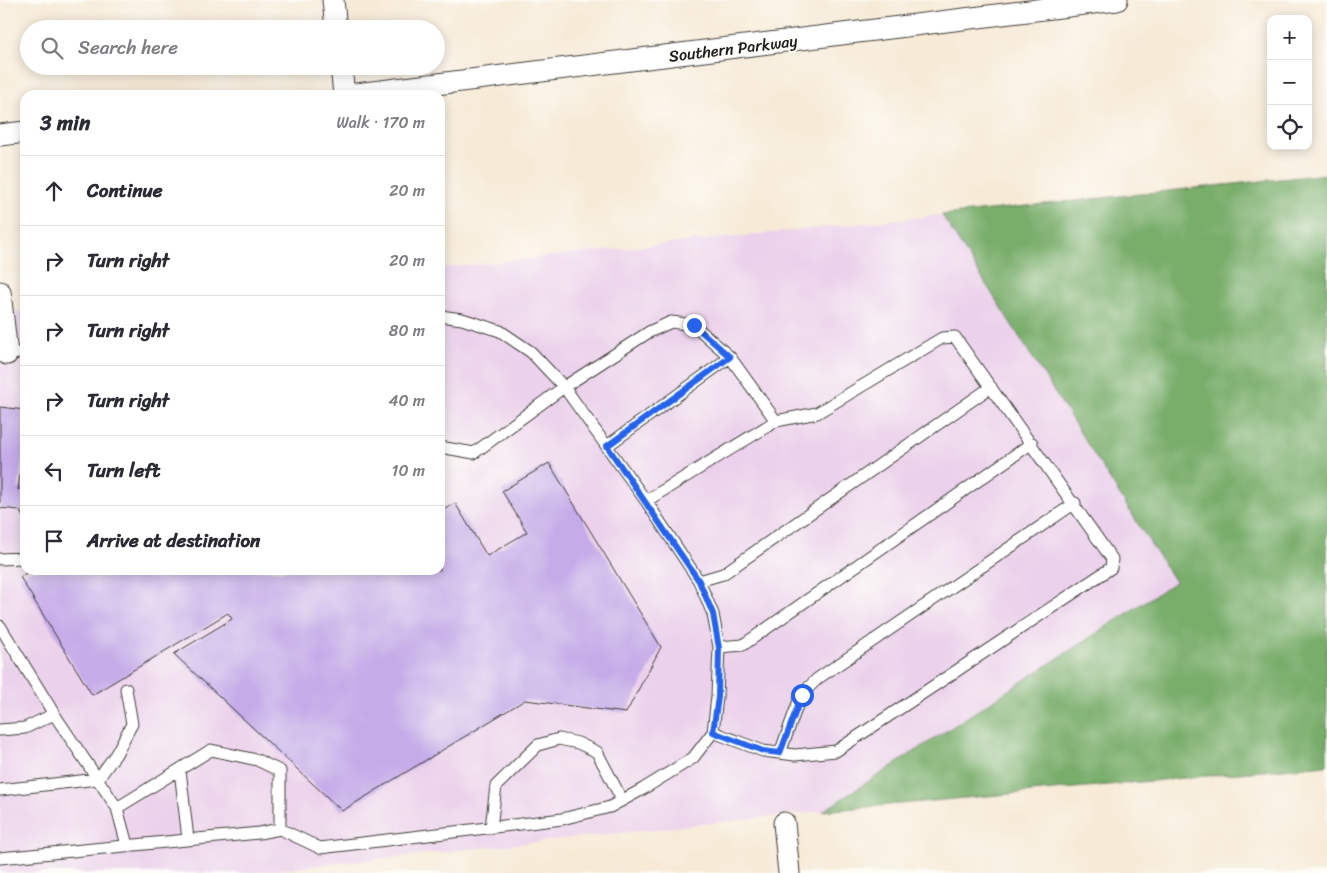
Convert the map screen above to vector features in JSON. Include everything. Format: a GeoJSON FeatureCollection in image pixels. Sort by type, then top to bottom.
{"type":"FeatureCollection","features":[{"type":"Feature","properties":{"kind":"street"},"geometry":{"type":"LineString","coordinates":[[333,0],[335,20]]}},
{"type":"Feature","properties":{"kind":"street","name":"Southern Parkway"},"geometry":{"type":"LineString","coordinates":[[388,90],[1117,0]]}},
{"type":"Feature","properties":{"kind":"street"},"geometry":{"type":"LineString","coordinates":[[342,75],[343,90]]}},
{"type":"Feature","properties":{"kind":"street"},"geometry":{"type":"LineString","coordinates":[[0,135],[20,133]]}},
{"type":"Feature","properties":{"kind":"street"},"geometry":{"type":"LineString","coordinates":[[0,292],[11,354]]}},
{"type":"Feature","properties":{"kind":"street"},"geometry":{"type":"LineString","coordinates":[[784,823],[789,873]]}},
{"type":"Feature","properties":{"kind":"lane"},"geometry":{"type":"LineString","coordinates":[[0,858],[259,833],[280,829],[320,848],[562,819],[610,807],[693,758],[713,732],[718,697],[719,648],[713,614],[699,581],[646,501],[564,387],[531,352],[500,330],[462,319],[445,317]]}},
{"type":"Feature","properties":{"kind":"lane"},"geometry":{"type":"LineString","coordinates":[[445,448],[474,453],[564,387],[649,332],[671,322],[694,325],[730,357],[776,421]]}},
{"type":"Feature","properties":{"kind":"lane"},"geometry":{"type":"LineString","coordinates":[[646,501],[776,421],[817,413],[942,338],[955,337],[1075,503],[1112,559],[1111,568],[836,751],[795,755],[763,751],[713,732]]}},
{"type":"Feature","properties":{"kind":"lane"},"geometry":{"type":"LineString","coordinates":[[607,446],[730,357]]}},
{"type":"Feature","properties":{"kind":"lane"},"geometry":{"type":"LineString","coordinates":[[699,581],[723,574],[991,387]]}},
{"type":"Feature","properties":{"kind":"lane"},"geometry":{"type":"LineString","coordinates":[[719,648],[743,644],[1032,443]]}},
{"type":"Feature","properties":{"kind":"lane"},"geometry":{"type":"LineString","coordinates":[[780,753],[802,695],[817,679],[1075,503]]}},
{"type":"Feature","properties":{"kind":"lane"},"geometry":{"type":"LineString","coordinates":[[0,559],[20,558]]}},
{"type":"Feature","properties":{"kind":"lane"},"geometry":{"type":"LineString","coordinates":[[0,626],[54,714],[118,808],[127,845]]}},
{"type":"Feature","properties":{"kind":"lane"},"geometry":{"type":"LineString","coordinates":[[0,790],[98,779],[116,754],[132,724],[132,711],[126,689]]}},
{"type":"Feature","properties":{"kind":"lane"},"geometry":{"type":"LineString","coordinates":[[0,730],[25,728],[54,714]]}},
{"type":"Feature","properties":{"kind":"lane"},"geometry":{"type":"LineString","coordinates":[[491,828],[496,786],[538,745],[559,739],[578,743],[597,752],[622,800]]}},
{"type":"Feature","properties":{"kind":"lane"},"geometry":{"type":"LineString","coordinates":[[118,808],[210,750],[257,760],[280,771],[280,829]]}},
{"type":"Feature","properties":{"kind":"lane"},"geometry":{"type":"LineString","coordinates":[[180,770],[188,839]]}},
{"type":"Feature","properties":{"kind":"shaded area"},"geometry":{"type":"Polygon","coordinates":[[[942,215],[1175,582],[823,811],[247,873],[0,873],[0,314],[20,312],[20,575],[445,575],[445,267],[942,215]]]}},
{"type":"Feature","properties":{"kind":"green space"},"geometry":{"type":"Polygon","coordinates":[[[1327,174],[1327,765],[823,811],[1175,582],[942,215],[1327,174]]]}},
{"type":"Feature","properties":{"kind":"building"},"geometry":{"type":"Polygon","coordinates":[[[0,407],[20,409],[20,475],[18,490],[20,489],[20,512],[0,508],[0,407]]]}},
{"type":"Feature","properties":{"kind":"building"},"geometry":{"type":"Polygon","coordinates":[[[549,463],[661,647],[626,713],[525,700],[342,811],[174,654],[232,619],[228,613],[92,695],[20,577],[23,575],[445,575],[445,509],[455,503],[487,556],[527,532],[502,491],[549,463]]]}},
{"type":"Feature","properties":{"kind":"route"},"geometry":{"type":"LineString","coordinates":[[694,325],[730,357],[607,446],[699,581],[713,614],[719,648],[718,697],[713,732],[763,751],[780,753],[792,716],[802,695]]}}]}
